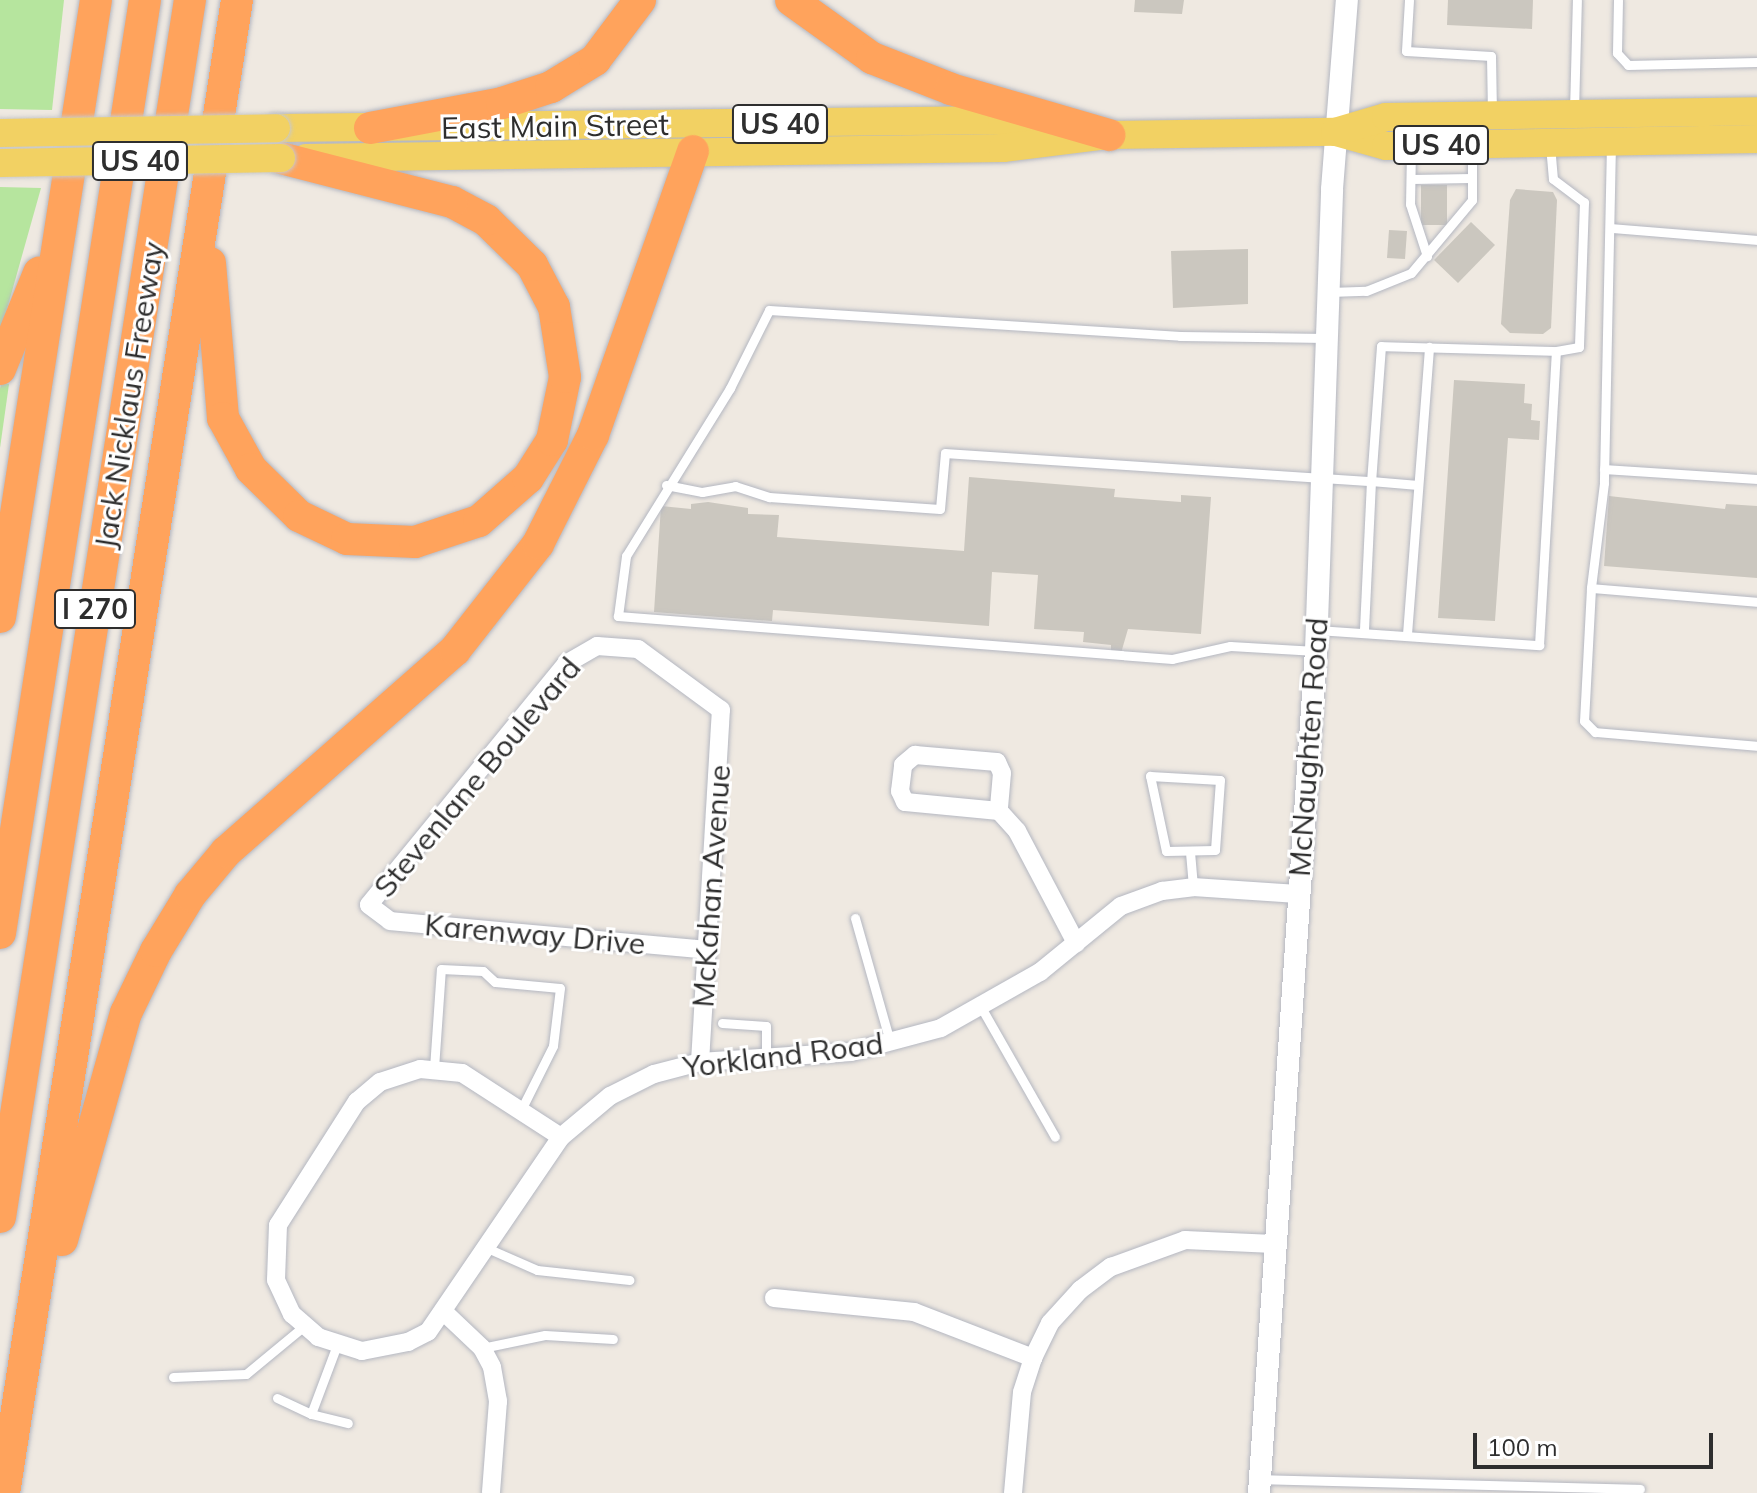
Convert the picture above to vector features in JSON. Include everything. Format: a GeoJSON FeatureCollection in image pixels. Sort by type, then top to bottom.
{"type":"FeatureCollection","features":[{"type":"Feature","properties":{"kind":"highway"},"geometry":{"type":"LineString","coordinates":[[76,0],[77,116]]}},
{"type":"Feature","properties":{"kind":"highway"},"geometry":{"type":"LineString","coordinates":[[0,617],[96,0]]}},
{"type":"Feature","properties":{"kind":"highway","name":"Jack Nicklaus Freeway"},"geometry":{"type":"LineString","coordinates":[[0,933],[145,0]]}},
{"type":"Feature","properties":{"kind":"highway","name":"Jack Nicklaus Freeway"},"geometry":{"type":"LineString","coordinates":[[0,1217],[190,0]]}},
{"type":"Feature","properties":{"kind":"highway"},"geometry":{"type":"LineString","coordinates":[[4,1493],[237,0]]}},
{"type":"Feature","properties":{"kind":"highway"},"geometry":{"type":"LineString","coordinates":[[231,40],[255,0]]}},
{"type":"Feature","properties":{"kind":"highway"},"geometry":{"type":"LineString","coordinates":[[370,128],[502,103],[551,87],[610,45],[640,0]]}},
{"type":"Feature","properties":{"kind":"highway"},"geometry":{"type":"LineString","coordinates":[[791,0],[872,58],[951,89],[1109,135]]}},
{"type":"Feature","properties":{"kind":"highway"},"geometry":{"type":"LineString","coordinates":[[207,193],[218,398],[232,439],[262,483],[314,525],[367,543],[415,542],[479,521],[528,478],[559,420],[564,352],[545,287],[506,238],[452,202],[279,143]]}},
{"type":"Feature","properties":{"kind":"highway"},"geometry":{"type":"LineString","coordinates":[[28,1341],[48,1296],[126,1013],[156,951],[190,895],[226,852],[455,650],[538,544],[593,435],[693,151]]}},
{"type":"Feature","properties":{"kind":"highway"},"geometry":{"type":"LineString","coordinates":[[0,369],[63,202]]}},
{"type":"Feature","properties":{"kind":"main road","name":"East Main Street"},"geometry":{"type":"LineString","coordinates":[[0,133],[279,143],[693,151],[1003,148],[1109,135],[1335,132],[1386,117],[1757,111]]}},
{"type":"Feature","properties":{"kind":"main road","name":"East Main Street"},"geometry":{"type":"LineString","coordinates":[[0,163],[279,143],[370,128],[1002,120],[1109,135]]}},
{"type":"Feature","properties":{"kind":"main road","name":"East Main Street"},"geometry":{"type":"LineString","coordinates":[[1335,132],[1386,146],[1757,139]]}},
{"type":"Feature","properties":{"kind":"street","name":"McNaughten Road"},"geometry":{"type":"LineString","coordinates":[[1259,1486],[1316,641],[1327,292],[1335,132],[1347,0]]}},
{"type":"Feature","properties":{"kind":"street","name":"McKahan Avenue"},"geometry":{"type":"LineString","coordinates":[[587,649],[638,649],[721,710],[700,1062]]}},
{"type":"Feature","properties":{"kind":"street","name":"Stevenlane Boulevard"},"geometry":{"type":"LineString","coordinates":[[369,905],[566,664],[587,649]]}},
{"type":"Feature","properties":{"kind":"street"},"geometry":{"type":"LineString","coordinates":[[999,811],[1002,773],[997,762],[915,755],[904,759],[900,791],[905,802],[999,811],[1017,831],[1076,943]]}},
{"type":"Feature","properties":{"kind":"street","name":"Yorkland Road"},"geometry":{"type":"LineString","coordinates":[[444,1312],[561,1137],[610,1096],[654,1074],[700,1062],[814,1056],[890,1043],[982,1009],[1076,943],[1121,906],[1162,891],[1193,887],[1298,894]]}},
{"type":"Feature","properties":{"kind":"street","name":"Karenway Drive"},"geometry":{"type":"LineString","coordinates":[[369,905],[390,921],[707,950]]}},
{"type":"Feature","properties":{"kind":"street"},"geometry":{"type":"LineString","coordinates":[[491,1493],[498,1401],[482,1348],[444,1312],[428,1332],[408,1342],[362,1351],[337,1345],[304,1326],[276,1280],[275,1240],[283,1213],[368,1091],[392,1076],[434,1068],[475,1080],[561,1137]]}},
{"type":"Feature","properties":{"kind":"street"},"geometry":{"type":"LineString","coordinates":[[1013,1493],[1022,1392],[1033,1358],[1050,1323],[1111,1267],[1185,1240],[1274,1244]]}},
{"type":"Feature","properties":{"kind":"street"},"geometry":{"type":"LineString","coordinates":[[774,1298],[914,1312],[1033,1358]]}},
{"type":"Feature","properties":{"kind":"lane"},"geometry":{"type":"LineString","coordinates":[[1409,0],[1406,51],[1491,56],[1492,115]]}},
{"type":"Feature","properties":{"kind":"lane"},"geometry":{"type":"LineString","coordinates":[[1574,114],[1577,0]]}},
{"type":"Feature","properties":{"kind":"lane"},"geometry":{"type":"LineString","coordinates":[[1618,0],[1617,53],[1628,65],[1757,62]]}},
{"type":"Feature","properties":{"kind":"lane"},"geometry":{"type":"LineString","coordinates":[[1611,142],[1604,469],[1591,588],[1584,721],[1595,732],[1757,746],[1757,734]]}},
{"type":"Feature","properties":{"kind":"lane"},"geometry":{"type":"LineString","coordinates":[[1364,630],[1381,346],[1556,351],[1579,347],[1584,202],[1553,179],[1549,144]]}},
{"type":"Feature","properties":{"kind":"lane"},"geometry":{"type":"LineString","coordinates":[[1327,292],[1366,291],[1411,273],[1472,200],[1472,145]]}},
{"type":"Feature","properties":{"kind":"lane"},"geometry":{"type":"LineString","coordinates":[[1411,146],[1410,204],[1427,256]]}},
{"type":"Feature","properties":{"kind":"lane"},"geometry":{"type":"LineString","coordinates":[[1411,179],[1472,178]]}},
{"type":"Feature","properties":{"kind":"lane"},"geometry":{"type":"LineString","coordinates":[[1611,228],[1757,240]]}},
{"type":"Feature","properties":{"kind":"lane"},"geometry":{"type":"LineString","coordinates":[[1326,338],[1180,336],[769,310],[730,388],[666,485],[626,556],[618,616],[1172,659],[1230,646],[1316,641],[1364,630],[1539,645],[1556,351]]}},
{"type":"Feature","properties":{"kind":"lane"},"geometry":{"type":"LineString","coordinates":[[1407,634],[1429,347]]}},
{"type":"Feature","properties":{"kind":"lane"},"geometry":{"type":"LineString","coordinates":[[666,485],[702,492],[735,486],[769,497],[940,509],[945,453],[1418,485]]}},
{"type":"Feature","properties":{"kind":"lane"},"geometry":{"type":"LineString","coordinates":[[1604,469],[1757,479]]}},
{"type":"Feature","properties":{"kind":"lane"},"geometry":{"type":"LineString","coordinates":[[1591,588],[1757,602]]}},
{"type":"Feature","properties":{"kind":"lane"},"geometry":{"type":"LineString","coordinates":[[1150,776],[1220,780],[1215,850],[1190,852],[1166,851],[1150,776]]}},
{"type":"Feature","properties":{"kind":"lane"},"geometry":{"type":"LineString","coordinates":[[1190,852],[1193,887]]}},
{"type":"Feature","properties":{"kind":"lane"},"geometry":{"type":"LineString","coordinates":[[855,918],[890,1043]]}},
{"type":"Feature","properties":{"kind":"lane"},"geometry":{"type":"LineString","coordinates":[[434,1068],[441,969],[483,971],[495,982],[560,988],[553,1046],[521,1110]]}},
{"type":"Feature","properties":{"kind":"lane"},"geometry":{"type":"LineString","coordinates":[[982,1009],[1055,1137]]}},
{"type":"Feature","properties":{"kind":"lane"},"geometry":{"type":"LineString","coordinates":[[722,1023],[766,1026],[766,1058]]}},
{"type":"Feature","properties":{"kind":"lane"},"geometry":{"type":"LineString","coordinates":[[487,1248],[537,1270],[629,1280]]}},
{"type":"Feature","properties":{"kind":"lane"},"geometry":{"type":"LineString","coordinates":[[173,1377],[246,1374],[304,1326]]}},
{"type":"Feature","properties":{"kind":"lane"},"geometry":{"type":"LineString","coordinates":[[482,1348],[545,1335],[613,1339]]}},
{"type":"Feature","properties":{"kind":"lane"},"geometry":{"type":"LineString","coordinates":[[311,1414],[337,1345]]}},
{"type":"Feature","properties":{"kind":"lane"},"geometry":{"type":"LineString","coordinates":[[277,1398],[311,1414],[348,1423]]}},
{"type":"Feature","properties":{"kind":"lane"},"geometry":{"type":"LineString","coordinates":[[1259,1486],[1640,1489]]}},
{"type":"Feature","properties":{"kind":"green space"},"geometry":{"type":"Polygon","coordinates":[[[0,0],[64,0],[52,110],[0,109],[0,0]]]}},
{"type":"Feature","properties":{"kind":"green space"},"geometry":{"type":"Polygon","coordinates":[[[0,187],[41,188],[0,334],[0,187]]]}},
{"type":"Feature","properties":{"kind":"green space"},"geometry":{"type":"Polygon","coordinates":[[[2,383],[9,384],[0,448],[0,388],[2,383]]]}},
{"type":"Feature","properties":{"kind":"building"},"geometry":{"type":"Polygon","coordinates":[[[1135,0],[1184,0],[1182,14],[1134,12],[1135,0]]]}},
{"type":"Feature","properties":{"kind":"building"},"geometry":{"type":"Polygon","coordinates":[[[1448,0],[1533,0],[1532,29],[1447,25],[1448,0]]]}},
{"type":"Feature","properties":{"kind":"building"},"geometry":{"type":"Polygon","coordinates":[[[1421,185],[1447,185],[1447,225],[1421,225],[1421,185]]]}},
{"type":"Feature","properties":{"kind":"building"},"geometry":{"type":"Polygon","coordinates":[[[1516,189],[1553,192],[1557,200],[1551,328],[1543,334],[1510,333],[1501,324],[1510,200],[1516,189]]]}},
{"type":"Feature","properties":{"kind":"building"},"geometry":{"type":"Polygon","coordinates":[[[1471,222],[1495,245],[1458,283],[1434,260],[1471,222]]]}},
{"type":"Feature","properties":{"kind":"building"},"geometry":{"type":"Polygon","coordinates":[[[1389,230],[1407,231],[1405,259],[1387,258],[1389,230]]]}},
{"type":"Feature","properties":{"kind":"building"},"geometry":{"type":"Polygon","coordinates":[[[1248,249],[1248,304],[1173,308],[1171,251],[1248,249]]]}},
{"type":"Feature","properties":{"kind":"building"},"geometry":{"type":"Polygon","coordinates":[[[1454,380],[1525,384],[1524,403],[1532,404],[1531,420],[1540,421],[1539,440],[1508,438],[1495,621],[1438,618],[1454,380]]]}},
{"type":"Feature","properties":{"kind":"building"},"geometry":{"type":"Polygon","coordinates":[[[969,477],[1115,489],[1114,497],[1181,502],[1181,495],[1211,497],[1201,634],[1128,629],[1121,653],[1111,652],[1111,645],[1083,642],[1084,632],[1034,629],[1038,575],[992,572],[989,626],[773,610],[772,621],[654,612],[661,506],[691,509],[691,504],[708,502],[748,508],[748,514],[779,515],[777,537],[964,551],[969,477]]]}},
{"type":"Feature","properties":{"kind":"building"},"geometry":{"type":"Polygon","coordinates":[[[1609,496],[1725,509],[1726,504],[1757,506],[1757,578],[1604,566],[1609,496]]]}}]}
